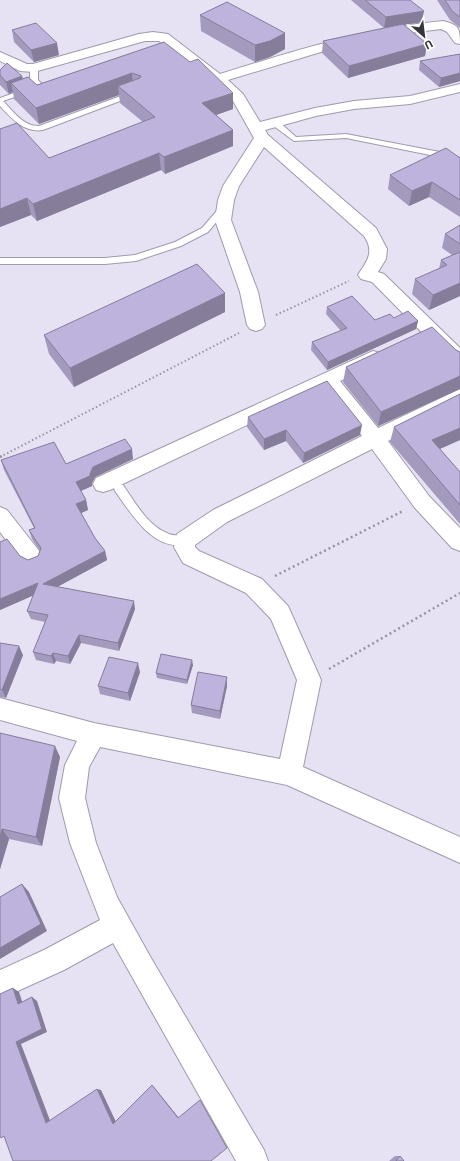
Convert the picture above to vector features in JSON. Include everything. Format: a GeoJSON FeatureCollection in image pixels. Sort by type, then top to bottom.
{"type":"FeatureCollection","features":[{"type":"Feature","properties":{"kind":"street"},"geometry":{"type":"LineString","coordinates":[[218,79],[320,47],[386,33],[436,25],[454,25],[460,40]]}},
{"type":"Feature","properties":{"kind":"street"},"geometry":{"type":"LineString","coordinates":[[0,56],[25,68],[34,68],[144,37],[153,36],[163,38],[173,43],[238,97],[259,133],[370,232],[379,243],[380,255],[375,265],[367,275],[378,278],[460,359]]}},
{"type":"Feature","properties":{"kind":"street"},"geometry":{"type":"LineString","coordinates":[[256,325],[250,292],[223,220],[224,208],[231,186],[259,133],[274,122],[330,109],[354,105],[410,100],[460,88]]}},
{"type":"Feature","properties":{"kind":"street"},"geometry":{"type":"LineString","coordinates":[[411,340],[432,331]]}},
{"type":"Feature","properties":{"kind":"street"},"geometry":{"type":"LineString","coordinates":[[111,486],[390,350]]}},
{"type":"Feature","properties":{"kind":"street"},"geometry":{"type":"LineString","coordinates":[[328,379],[374,437],[422,502],[460,542]]}},
{"type":"Feature","properties":{"kind":"street"},"geometry":{"type":"LineString","coordinates":[[289,773],[309,680],[280,613],[254,586],[191,557],[186,552],[184,546],[185,540],[196,531],[238,506],[374,437],[460,396]]}},
{"type":"Feature","properties":{"kind":"street"},"geometry":{"type":"LineString","coordinates":[[0,516],[32,558]]}},
{"type":"Feature","properties":{"kind":"street"},"geometry":{"type":"LineString","coordinates":[[0,709],[94,734],[289,773],[460,850]]}},
{"type":"Feature","properties":{"kind":"street"},"geometry":{"type":"LineString","coordinates":[[94,734],[77,765],[72,798],[83,843],[107,905],[141,968],[253,1161]]}},
{"type":"Feature","properties":{"kind":"street"},"geometry":{"type":"LineString","coordinates":[[0,986],[54,960],[118,925]]}},
{"type":"Feature","properties":{"kind":"lane"},"geometry":{"type":"LineString","coordinates":[[34,68],[34,80],[43,85],[0,101],[19,122],[34,129],[137,93]]}},
{"type":"Feature","properties":{"kind":"lane"},"geometry":{"type":"LineString","coordinates":[[274,122],[294,139],[346,136],[442,155],[460,161]]}},
{"type":"Feature","properties":{"kind":"lane"},"geometry":{"type":"LineString","coordinates":[[0,260],[104,261],[136,258],[178,244],[204,230],[224,208]]}},
{"type":"Feature","properties":{"kind":"lane"},"geometry":{"type":"LineString","coordinates":[[111,486],[158,536],[169,540],[185,540]]}},
{"type":"Feature","properties":{"kind":"path"},"geometry":{"type":"LineString","coordinates":[[0,457],[316,295],[367,275]]}},
{"type":"Feature","properties":{"kind":"path"},"geometry":{"type":"LineString","coordinates":[[254,586],[422,502]]}},
{"type":"Feature","properties":{"kind":"path"},"geometry":{"type":"LineString","coordinates":[[309,680],[460,593]]}},
{"type":"Feature","properties":{"kind":"building"},"geometry":{"type":"Polygon","coordinates":[[[365,0],[410,0],[424,11],[386,17],[365,0]]]}},
{"type":"Feature","properties":{"kind":"building"},"geometry":{"type":"Polygon","coordinates":[[[445,0],[460,0],[460,17],[452,11],[445,0]]]}},
{"type":"Feature","properties":{"kind":"building"},"geometry":{"type":"Polygon","coordinates":[[[227,2],[285,33],[270,41],[255,45],[200,15],[227,2]]]}},
{"type":"Feature","properties":{"kind":"building"},"geometry":{"type":"Polygon","coordinates":[[[36,23],[57,43],[31,50],[12,30],[36,23]]]}},
{"type":"Feature","properties":{"kind":"building"},"geometry":{"type":"Polygon","coordinates":[[[403,24],[427,44],[349,66],[323,41],[403,24]]]}},
{"type":"Feature","properties":{"kind":"building"},"geometry":{"type":"Polygon","coordinates":[[[164,42],[190,62],[198,59],[233,93],[202,103],[233,130],[164,157],[159,153],[33,204],[27,198],[0,209],[0,129],[17,123],[49,158],[155,117],[118,86],[140,78],[141,76],[132,73],[36,108],[11,83],[28,77],[37,85],[164,42]]]}},
{"type":"Feature","properties":{"kind":"building"},"geometry":{"type":"Polygon","coordinates":[[[460,54],[460,73],[441,78],[420,61],[460,54]]]}},
{"type":"Feature","properties":{"kind":"building"},"geometry":{"type":"Polygon","coordinates":[[[7,63],[22,76],[6,82],[0,75],[0,70],[7,63]]]}},
{"type":"Feature","properties":{"kind":"building"},"geometry":{"type":"Polygon","coordinates":[[[446,148],[460,158],[460,200],[432,182],[412,191],[390,175],[446,148]]]}},
{"type":"Feature","properties":{"kind":"building"},"geometry":{"type":"Polygon","coordinates":[[[460,225],[460,244],[445,234],[460,225]]]}},
{"type":"Feature","properties":{"kind":"building"},"geometry":{"type":"Polygon","coordinates":[[[460,252],[460,283],[433,295],[415,279],[447,265],[441,260],[460,252]]]}},
{"type":"Feature","properties":{"kind":"building"},"geometry":{"type":"Polygon","coordinates":[[[197,264],[225,293],[70,368],[44,335],[197,264]]]}},
{"type":"Feature","properties":{"kind":"building"},"geometry":{"type":"Polygon","coordinates":[[[352,296],[375,320],[390,314],[394,318],[408,311],[418,321],[328,362],[312,342],[347,328],[327,307],[352,296]]]}},
{"type":"Feature","properties":{"kind":"building"},"geometry":{"type":"Polygon","coordinates":[[[432,327],[460,352],[460,376],[381,412],[346,367],[432,327]]]}},
{"type":"Feature","properties":{"kind":"building"},"geometry":{"type":"Polygon","coordinates":[[[327,381],[362,425],[304,453],[286,430],[264,439],[248,417],[327,381]]]}},
{"type":"Feature","properties":{"kind":"building"},"geometry":{"type":"Polygon","coordinates":[[[460,394],[460,428],[432,440],[460,472],[460,505],[394,427],[460,394]]]}},
{"type":"Feature","properties":{"kind":"building"},"geometry":{"type":"Polygon","coordinates":[[[125,439],[132,449],[93,467],[90,476],[76,482],[86,500],[76,504],[95,538],[105,551],[43,584],[134,601],[118,643],[79,635],[68,656],[53,653],[51,656],[33,652],[48,615],[27,611],[38,583],[0,599],[0,542],[7,539],[20,556],[28,560],[38,556],[41,548],[29,530],[35,528],[1,460],[54,442],[66,464],[125,439]]]}},
{"type":"Feature","properties":{"kind":"building"},"geometry":{"type":"Polygon","coordinates":[[[0,643],[19,646],[2,690],[0,689],[0,643]]]}},
{"type":"Feature","properties":{"kind":"building"},"geometry":{"type":"Polygon","coordinates":[[[161,654],[192,660],[187,680],[156,673],[161,654]]]}},
{"type":"Feature","properties":{"kind":"building"},"geometry":{"type":"Polygon","coordinates":[[[109,657],[138,663],[128,693],[98,686],[109,657]]]}},
{"type":"Feature","properties":{"kind":"building"},"geometry":{"type":"Polygon","coordinates":[[[198,672],[227,677],[220,711],[191,705],[198,672]]]}},
{"type":"Feature","properties":{"kind":"building"},"geometry":{"type":"Polygon","coordinates":[[[0,733],[55,746],[36,837],[2,829],[0,837],[0,733]]]}},
{"type":"Feature","properties":{"kind":"building"},"geometry":{"type":"Polygon","coordinates":[[[22,884],[41,924],[0,948],[0,897],[22,884]]]}},
{"type":"Feature","properties":{"kind":"building"},"geometry":{"type":"Polygon","coordinates":[[[13,988],[18,1004],[32,997],[42,1029],[16,1042],[46,1123],[97,1089],[113,1124],[152,1085],[178,1118],[200,1100],[227,1148],[211,1161],[13,1161],[4,1136],[1,1138],[0,1136],[0,994],[13,988]]]}},
{"type":"Feature","properties":{"kind":"building"},"geometry":{"type":"Polygon","coordinates":[[[400,1156],[404,1161],[396,1161],[400,1156]]]}}]}
